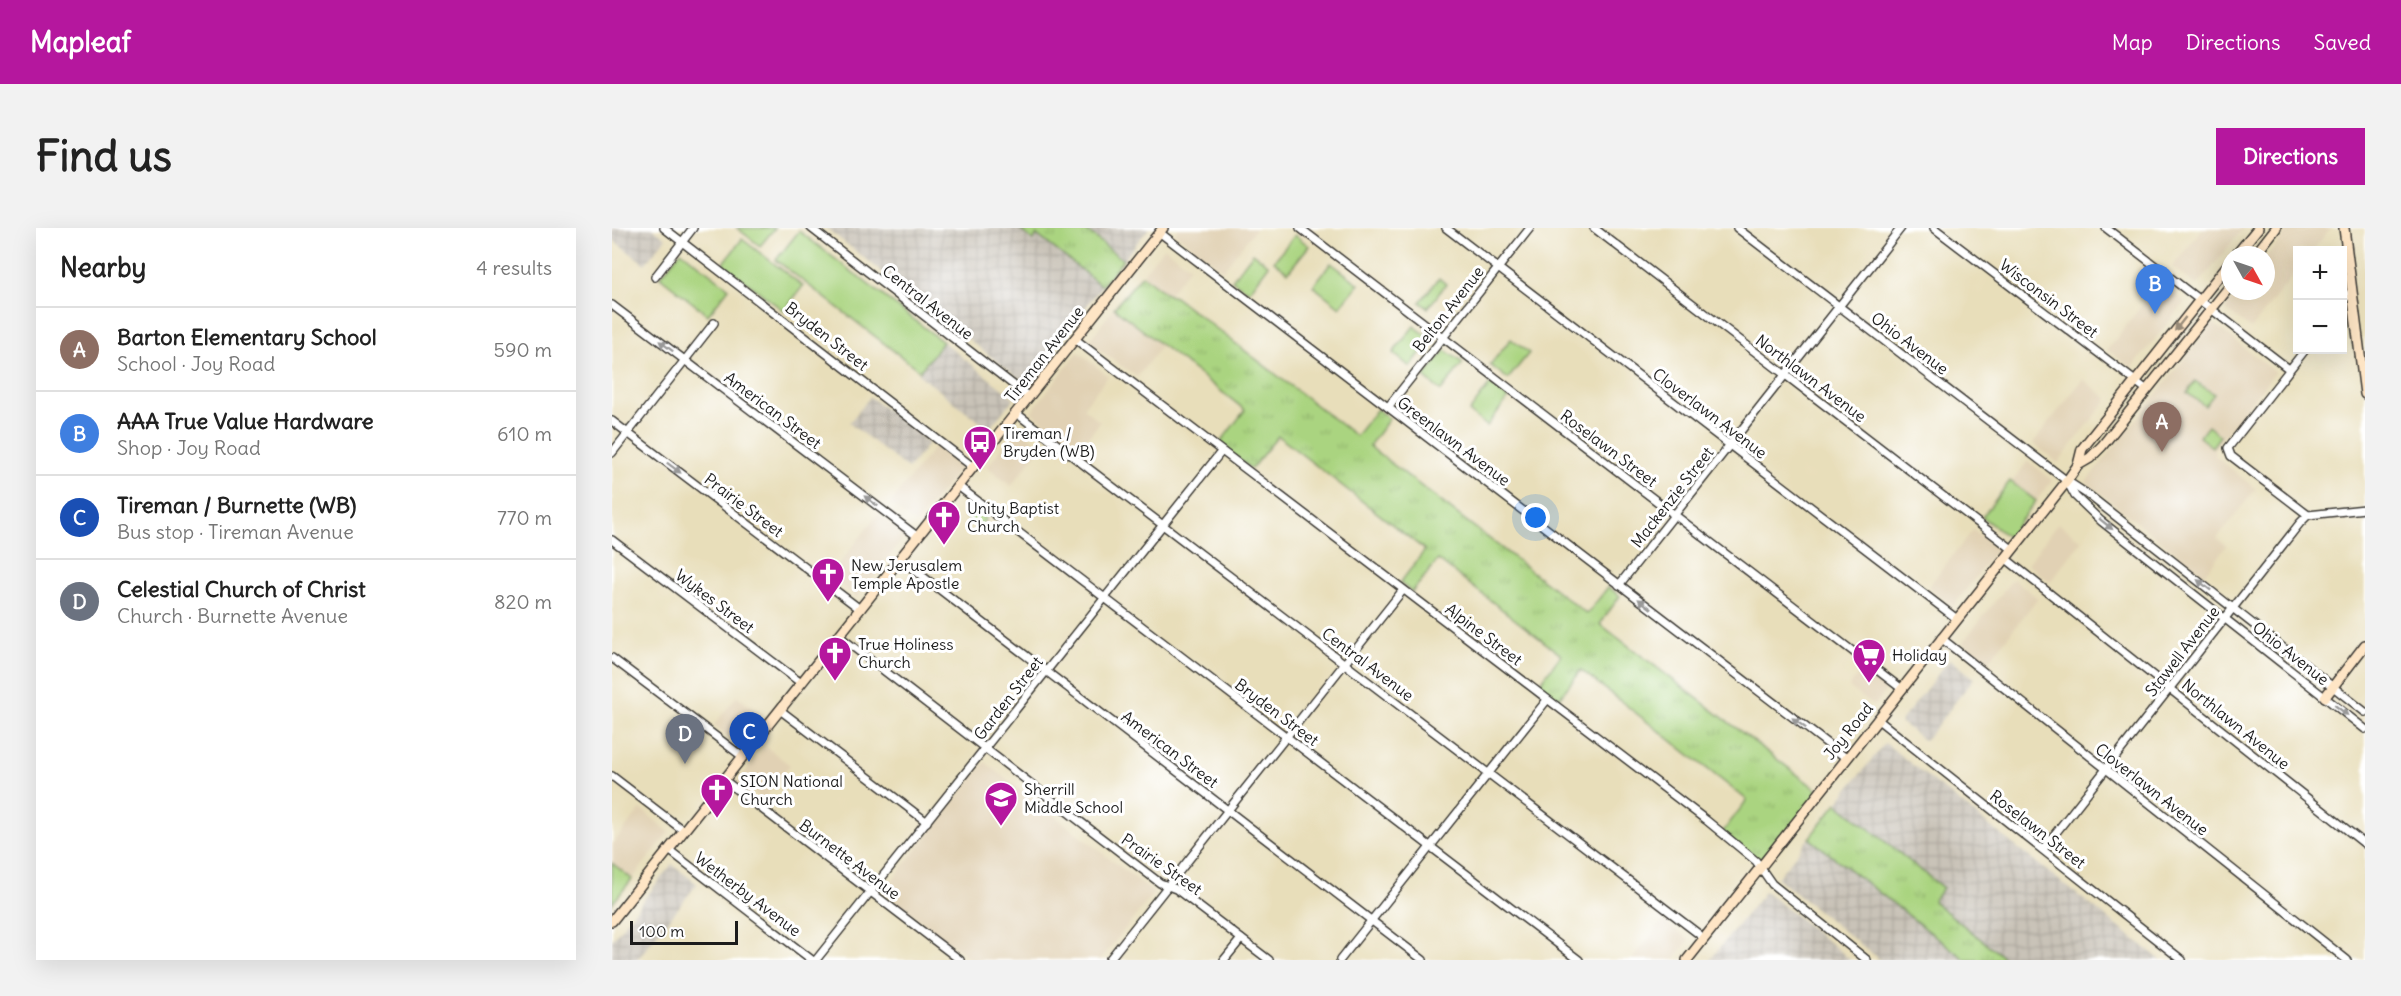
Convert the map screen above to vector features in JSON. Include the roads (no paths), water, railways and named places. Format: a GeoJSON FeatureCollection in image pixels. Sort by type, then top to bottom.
{"type":"FeatureCollection","features":[{"type":"Feature","properties":{"kind":"street","name":"Bryden Street"},"geometry":{"type":"LineString","coordinates":[[664,228],[973,467]]}},
{"type":"Feature","properties":{"kind":"street"},"geometry":{"type":"LineString","coordinates":[[655,277],[693,228]]}},
{"type":"Feature","properties":{"kind":"street","name":"Central Avenue"},"geometry":{"type":"LineString","coordinates":[[812,228],[1029,397]]}},
{"type":"Feature","properties":{"kind":"street","name":"Roselawn Street"},"geometry":{"type":"LineString","coordinates":[[1300,228],[1902,689]]}},
{"type":"Feature","properties":{"kind":"street","name":"Cloverlawn Avenue"},"geometry":{"type":"LineString","coordinates":[[1446,228],[1957,619]]}},
{"type":"Feature","properties":{"kind":"street","name":"Belton Avenue"},"geometry":{"type":"LineString","coordinates":[[1388,407],[1530,228]]}},
{"type":"Feature","properties":{"kind":"street","name":"Northlawn Avenue"},"geometry":{"type":"LineString","coordinates":[[1594,228],[2012,549]]}},
{"type":"Feature","properties":{"kind":"street","name":"Ohio Avenue"},"geometry":{"type":"LineString","coordinates":[[1737,228],[2151,543],[2365,712]]}},
{"type":"Feature","properties":{"kind":"street","name":"Mackenzie Street"},"geometry":{"type":"LineString","coordinates":[[1619,585],[1901,228]]}},
{"type":"Feature","properties":{"kind":"street","name":"Wisconsin Street"},"geometry":{"type":"LineString","coordinates":[[1934,228],[2147,390]]}},
{"type":"Feature","properties":{"kind":"street"},"geometry":{"type":"LineString","coordinates":[[2106,228],[2289,369]]}},
{"type":"Feature","properties":{"kind":"street"},"geometry":{"type":"LineString","coordinates":[[2243,246],[2258,228]]}},
{"type":"Feature","properties":{"kind":"street"},"geometry":{"type":"LineString","coordinates":[[2262,246],[2276,228]]}},
{"type":"Feature","properties":{"kind":"street"},"geometry":{"type":"LineString","coordinates":[[2344,228],[2365,394]]}},
{"type":"Feature","properties":{"kind":"street","name":"Tireman Avenue"},"geometry":{"type":"LineString","coordinates":[[612,921],[1161,230]]}},
{"type":"Feature","properties":{"kind":"street","name":"Greenlawn Avenue"},"geometry":{"type":"LineString","coordinates":[[1161,230],[1846,758]]}},
{"type":"Feature","properties":{"kind":"street","name":"Joy Road"},"geometry":{"type":"LineString","coordinates":[[1687,960],[2067,481],[2078,465],[2082,449],[2221,273]]}},
{"type":"Feature","properties":{"kind":"street"},"geometry":{"type":"LineString","coordinates":[[2345,300],[2353,289]]}},
{"type":"Feature","properties":{"kind":"street","name":"Joy Road"},"geometry":{"type":"LineString","coordinates":[[2078,465],[2090,458],[2102,446],[2221,298]]}},
{"type":"Feature","properties":{"kind":"street","name":"American Street"},"geometry":{"type":"LineString","coordinates":[[612,305],[918,537]]}},
{"type":"Feature","properties":{"kind":"street"},"geometry":{"type":"LineString","coordinates":[[612,453],[714,323]]}},
{"type":"Feature","properties":{"kind":"street","name":"Alpine Street"},"geometry":{"type":"LineString","coordinates":[[1074,339],[1706,820],[1756,861],[1772,884],[1867,960]]}},
{"type":"Feature","properties":{"kind":"street"},"geometry":{"type":"LineString","coordinates":[[2302,354],[2230,444],[2229,452],[2231,456],[2308,515],[2365,509]]}},
{"type":"Feature","properties":{"kind":"street","name":"Central Avenue"},"geometry":{"type":"LineString","coordinates":[[1016,413],[1704,938]]}},
{"type":"Feature","properties":{"kind":"street","name":"Prairie Street"},"geometry":{"type":"LineString","coordinates":[[612,421],[860,609]]}},
{"type":"Feature","properties":{"kind":"street","name":"Garden Street"},"geometry":{"type":"LineString","coordinates":[[814,960],[871,892],[1221,452]]}},
{"type":"Feature","properties":{"kind":"street","name":"Ohio Avenue"},"geometry":{"type":"LineString","coordinates":[[2067,481],[2083,504],[2143,554],[2365,729]]}},
{"type":"Feature","properties":{"kind":"street","name":"Bryden Street"},"geometry":{"type":"LineString","coordinates":[[958,486],[1579,960]]}},
{"type":"Feature","properties":{"kind":"street","name":"Stawell Avenue"},"geometry":{"type":"LineString","coordinates":[[2043,849],[2308,515]]}},
{"type":"Feature","properties":{"kind":"street","name":"Wykes Street"},"geometry":{"type":"LineString","coordinates":[[612,540],[801,683]]}},
{"type":"Feature","properties":{"kind":"street"},"geometry":{"type":"LineString","coordinates":[[2143,554],[2151,543]]}},
{"type":"Feature","properties":{"kind":"street","name":"Northlawn Avenue"},"geometry":{"type":"LineString","coordinates":[[2005,558],[2365,844]]}},
{"type":"Feature","properties":{"kind":"street","name":"American Street"},"geometry":{"type":"LineString","coordinates":[[900,559],[1423,960]]}},
{"type":"Feature","properties":{"kind":"street"},"geometry":{"type":"LineString","coordinates":[[1109,960],[1403,590]]}},
{"type":"Feature","properties":{"kind":"street","name":"Prairie Street"},"geometry":{"type":"LineString","coordinates":[[839,636],[1160,883],[1176,889],[1269,960]]}},
{"type":"Feature","properties":{"kind":"street","name":"Cloverlawn Avenue"},"geometry":{"type":"LineString","coordinates":[[1941,638],[2347,960]]}},
{"type":"Feature","properties":{"kind":"street"},"geometry":{"type":"LineString","coordinates":[[2325,697],[2365,645]]}},
{"type":"Feature","properties":{"kind":"street"},"geometry":{"type":"LineString","coordinates":[[612,658],[743,757]]}},
{"type":"Feature","properties":{"kind":"street"},"geometry":{"type":"LineString","coordinates":[[1340,960],[1547,700]]}},
{"type":"Feature","properties":{"kind":"street"},"geometry":{"type":"LineString","coordinates":[[780,710],[927,822]]}},
{"type":"Feature","properties":{"kind":"street","name":"Roselawn Street"},"geometry":{"type":"LineString","coordinates":[[1877,719],[2182,960]]}},
{"type":"Feature","properties":{"kind":"street"},"geometry":{"type":"LineString","coordinates":[[612,776],[684,831]]}},
{"type":"Feature","properties":{"kind":"street","name":"Burnette Avenue"},"geometry":{"type":"LineString","coordinates":[[724,780],[960,960]]}},
{"type":"Feature","properties":{"kind":"street","name":"Wetherby Avenue"},"geometry":{"type":"LineString","coordinates":[[669,850],[814,960]]}},
{"type":"Feature","properties":{"kind":"street"},"geometry":{"type":"LineString","coordinates":[[1224,960],[1241,939]]}},
{"type":"Feature","properties":{"kind":"place","name":"AAA True Value Hardware"},"geometry":{"type":"Point","coordinates":[2155,314]}},
{"type":"Feature","properties":{"kind":"place","name":"Barton Elementary School"},"geometry":{"type":"Point","coordinates":[2162,452]}},
{"type":"Feature","properties":{"kind":"place","name":"Tireman / Bryden (WB)"},"geometry":{"type":"Point","coordinates":[980,471]}},
{"type":"Feature","properties":{"kind":"place","name":"Unity Baptist Church"},"geometry":{"type":"Point","coordinates":[944,546]}},
{"type":"Feature","properties":{"kind":"place","name":"New Jerusalem Temple Apostle"},"geometry":{"type":"Point","coordinates":[828,603]}},
{"type":"Feature","properties":{"kind":"place","name":"True Holiness Church"},"geometry":{"type":"Point","coordinates":[835,682]}},
{"type":"Feature","properties":{"kind":"place","name":"Holiday"},"geometry":{"type":"Point","coordinates":[1869,684]}},
{"type":"Feature","properties":{"kind":"place","name":"Tireman / Burnette (WB)"},"geometry":{"type":"Point","coordinates":[749,762]}},
{"type":"Feature","properties":{"kind":"place","name":"Celestial Church of Christ"},"geometry":{"type":"Point","coordinates":[685,764]}},
{"type":"Feature","properties":{"kind":"place","name":"SION National Church"},"geometry":{"type":"Point","coordinates":[717,819]}},
{"type":"Feature","properties":{"kind":"place","name":"Sherrill Middle School"},"geometry":{"type":"Point","coordinates":[1001,827]}}]}
